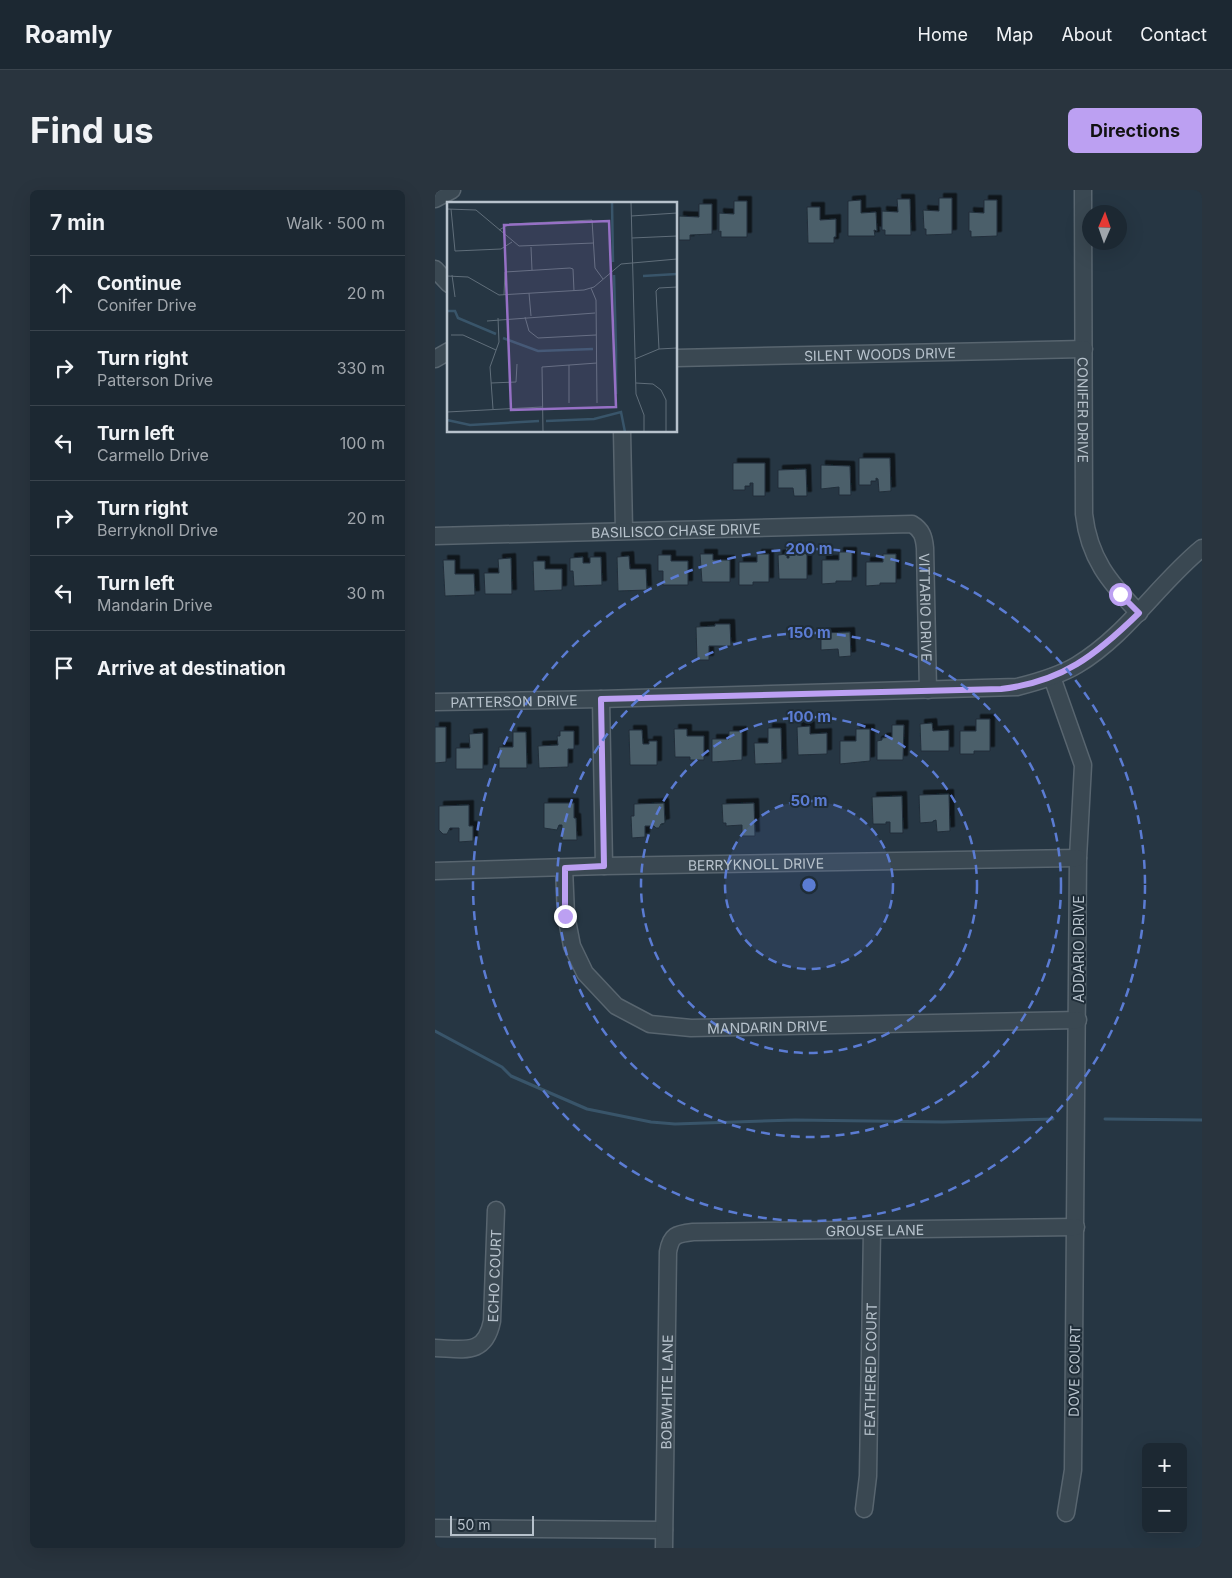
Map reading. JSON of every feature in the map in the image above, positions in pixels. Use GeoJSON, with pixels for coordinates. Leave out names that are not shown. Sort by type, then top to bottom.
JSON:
{"type":"FeatureCollection","features":[{"type":"Feature","properties":{"kind":"street"},"geometry":{"type":"LineString","coordinates":[[435,199],[452,190]]}},
{"type":"Feature","properties":{"kind":"street","name":"CONIFER DRIVE"},"geometry":{"type":"LineString","coordinates":[[1083,190],[1084,514],[1086,532],[1091,549],[1110,582],[1139,613]]}},
{"type":"Feature","properties":{"kind":"street"},"geometry":{"type":"LineString","coordinates":[[435,270],[447,282]]}},
{"type":"Feature","properties":{"kind":"street","name":"SILENT WOODS DRIVE"},"geometry":{"type":"LineString","coordinates":[[677,358],[1084,349]]}},
{"type":"Feature","properties":{"kind":"street"},"geometry":{"type":"LineString","coordinates":[[435,359],[447,352]]}},
{"type":"Feature","properties":{"kind":"street"},"geometry":{"type":"LineString","coordinates":[[622,432],[623,530]]}},
{"type":"Feature","properties":{"kind":"street","name":"BASILISCO CHASE DRIVE"},"geometry":{"type":"LineString","coordinates":[[435,536],[903,524],[912,524],[917,528]]}},
{"type":"Feature","properties":{"kind":"street","name":"VITTARIO DRIVE"},"geometry":{"type":"LineString","coordinates":[[917,528],[924,535],[925,548],[928,690]]}},
{"type":"Feature","properties":{"kind":"street","name":"PATTERSON DRIVE"},"geometry":{"type":"LineString","coordinates":[[435,702],[1001,689],[1017,687],[1052,677],[1077,666],[1099,650],[1139,613],[1171,577],[1202,548]]}},
{"type":"Feature","properties":{"kind":"street","name":"ADDARIO DRIVE"},"geometry":{"type":"LineString","coordinates":[[1052,677],[1083,765],[1078,858],[1076,1228]]}},
{"type":"Feature","properties":{"kind":"street"},"geometry":{"type":"LineString","coordinates":[[601,699],[604,866]]}},
{"type":"Feature","properties":{"kind":"street","name":"BERRYKNOLL DRIVE"},"geometry":{"type":"LineString","coordinates":[[435,871],[604,866],[1078,858]]}},
{"type":"Feature","properties":{"kind":"street","name":"MANDARIN DRIVE"},"geometry":{"type":"LineString","coordinates":[[565,868],[565,916],[573,946],[585,973],[616,1006],[650,1024],[691,1028],[1078,1020]]}},
{"type":"Feature","properties":{"kind":"street","name":"ECHO COURT"},"geometry":{"type":"LineString","coordinates":[[435,1348],[475,1348],[485,1341],[490,1333],[496,1210]]}},
{"type":"Feature","properties":{"kind":"street","name":"GROUSE LANE"},"geometry":{"type":"LineString","coordinates":[[673,1237],[678,1234],[693,1232],[1076,1228]]}},
{"type":"Feature","properties":{"kind":"street","name":"DOVE COURT"},"geometry":{"type":"LineString","coordinates":[[1066,1513],[1073,1470],[1076,1228]]}},
{"type":"Feature","properties":{"kind":"street","name":"FEATHERED COURT"},"geometry":{"type":"LineString","coordinates":[[864,1509],[868,1476],[872,1230]]}},
{"type":"Feature","properties":{"kind":"street","name":"BOBWHITE LANE"},"geometry":{"type":"LineString","coordinates":[[664,1548],[668,1252],[673,1237]]}},
{"type":"Feature","properties":{"kind":"street"},"geometry":{"type":"LineString","coordinates":[[435,1528],[664,1530]]}},
{"type":"Feature","properties":{"kind":"building"},"geometry":{"type":"Polygon","coordinates":[[[939,198],[952,198],[952,234],[926,235],[923,210],[939,211],[939,198]]]}},
{"type":"Feature","properties":{"kind":"building"},"geometry":{"type":"Polygon","coordinates":[[[897,199],[910,199],[911,235],[885,235],[885,230],[882,230],[882,211],[898,212],[897,199]]]}},
{"type":"Feature","properties":{"kind":"building"},"geometry":{"type":"Polygon","coordinates":[[[861,200],[861,213],[876,212],[877,231],[874,230],[875,236],[848,236],[848,201],[861,200]]]}},
{"type":"Feature","properties":{"kind":"building"},"geometry":{"type":"Polygon","coordinates":[[[984,200],[997,200],[997,236],[971,237],[971,231],[969,231],[969,212],[984,213],[984,200]]]}},
{"type":"Feature","properties":{"kind":"building"},"geometry":{"type":"Polygon","coordinates":[[[734,201],[747,201],[747,237],[721,237],[721,231],[719,232],[719,213],[734,214],[734,201]]]}},
{"type":"Feature","properties":{"kind":"building"},"geometry":{"type":"Polygon","coordinates":[[[699,204],[712,204],[712,234],[690,235],[690,240],[679,240],[679,216],[699,217],[699,204]]]}},
{"type":"Feature","properties":{"kind":"building"},"geometry":{"type":"Polygon","coordinates":[[[807,207],[820,207],[820,220],[836,219],[834,243],[808,243],[807,207]]]}},
{"type":"Feature","properties":{"kind":"building"},"geometry":{"type":"Polygon","coordinates":[[[859,458],[890,458],[891,491],[879,492],[878,479],[876,478],[876,481],[871,481],[871,485],[859,485],[859,458]]]}},
{"type":"Feature","properties":{"kind":"building"},"geometry":{"type":"Polygon","coordinates":[[[733,463],[765,463],[765,496],[753,496],[753,483],[750,483],[750,486],[745,486],[745,490],[733,490],[733,463]]]}},
{"type":"Feature","properties":{"kind":"building"},"geometry":{"type":"Polygon","coordinates":[[[821,465],[850,466],[851,495],[839,495],[839,487],[821,489],[821,465]]]}},
{"type":"Feature","properties":{"kind":"building"},"geometry":{"type":"Polygon","coordinates":[[[806,469],[807,496],[794,496],[793,488],[778,488],[778,470],[806,469]]]}},
{"type":"Feature","properties":{"kind":"building"},"geometry":{"type":"Polygon","coordinates":[[[839,552],[852,552],[852,581],[836,581],[836,583],[822,584],[822,560],[839,560],[839,552]]]}},
{"type":"Feature","properties":{"kind":"building"},"geometry":{"type":"Polygon","coordinates":[[[789,553],[807,553],[807,579],[779,579],[778,555],[787,554],[787,558],[789,558],[789,553]]]}},
{"type":"Feature","properties":{"kind":"building"},"geometry":{"type":"Polygon","coordinates":[[[700,554],[713,554],[713,560],[730,560],[730,582],[702,582],[700,554]]]}},
{"type":"Feature","properties":{"kind":"building"},"geometry":{"type":"Polygon","coordinates":[[[757,554],[769,554],[769,582],[753,582],[753,585],[739,585],[739,562],[757,562],[757,554]]]}},
{"type":"Feature","properties":{"kind":"building"},"geometry":{"type":"Polygon","coordinates":[[[883,554],[896,554],[896,583],[880,583],[880,585],[866,586],[866,562],[883,562],[883,554]]]}},
{"type":"Feature","properties":{"kind":"building"},"geometry":{"type":"Polygon","coordinates":[[[658,555],[671,555],[671,561],[688,561],[688,585],[663,585],[663,571],[658,571],[658,555]]]}},
{"type":"Feature","properties":{"kind":"building"},"geometry":{"type":"Polygon","coordinates":[[[629,556],[630,569],[646,569],[647,590],[618,591],[617,557],[629,556]]]}},
{"type":"Feature","properties":{"kind":"building"},"geometry":{"type":"Polygon","coordinates":[[[583,557],[583,563],[590,563],[590,557],[601,557],[602,585],[574,586],[573,571],[570,571],[570,558],[583,557]]]}},
{"type":"Feature","properties":{"kind":"building"},"geometry":{"type":"Polygon","coordinates":[[[511,558],[512,594],[485,594],[484,573],[499,573],[498,559],[511,558]]]}},
{"type":"Feature","properties":{"kind":"building"},"geometry":{"type":"Polygon","coordinates":[[[443,560],[455,560],[455,574],[474,574],[475,595],[445,596],[443,560]]]}},
{"type":"Feature","properties":{"kind":"building"},"geometry":{"type":"Polygon","coordinates":[[[533,561],[545,561],[545,569],[562,569],[562,590],[534,591],[533,561]]]}},
{"type":"Feature","properties":{"kind":"building"},"geometry":{"type":"Polygon","coordinates":[[[715,624],[730,624],[731,646],[709,646],[709,660],[697,660],[696,627],[715,626],[715,624]]]}},
{"type":"Feature","properties":{"kind":"building"},"geometry":{"type":"Polygon","coordinates":[[[850,632],[851,656],[839,657],[838,649],[821,650],[821,633],[850,632]]]}},
{"type":"Feature","properties":{"kind":"building"},"geometry":{"type":"Polygon","coordinates":[[[976,719],[990,719],[990,751],[974,751],[974,754],[960,754],[960,731],[976,731],[976,719]]]}},
{"type":"Feature","properties":{"kind":"building"},"geometry":{"type":"Polygon","coordinates":[[[932,723],[933,731],[949,730],[949,751],[921,751],[920,724],[932,723]]]}},
{"type":"Feature","properties":{"kind":"building"},"geometry":{"type":"Polygon","coordinates":[[[892,725],[904,725],[903,760],[877,760],[877,741],[882,740],[882,738],[892,737],[892,725]]]}},
{"type":"Feature","properties":{"kind":"building"},"geometry":{"type":"Polygon","coordinates":[[[810,726],[810,734],[827,733],[827,754],[798,755],[797,727],[810,726]]]}},
{"type":"Feature","properties":{"kind":"building"},"geometry":{"type":"Polygon","coordinates":[[[435,727],[446,727],[446,762],[435,763],[435,727]]]}},
{"type":"Feature","properties":{"kind":"building"},"geometry":{"type":"Polygon","coordinates":[[[768,728],[781,728],[782,763],[755,764],[754,743],[768,743],[768,728]]]}},
{"type":"Feature","properties":{"kind":"building"},"geometry":{"type":"Polygon","coordinates":[[[674,729],[687,729],[687,736],[704,736],[704,760],[690,760],[690,757],[675,757],[674,729]]]}},
{"type":"Feature","properties":{"kind":"building"},"geometry":{"type":"Polygon","coordinates":[[[856,729],[870,729],[870,761],[840,764],[840,741],[856,741],[856,729]]]}},
{"type":"Feature","properties":{"kind":"building"},"geometry":{"type":"Polygon","coordinates":[[[629,730],[642,730],[643,744],[649,744],[649,741],[657,741],[657,765],[630,765],[629,730]]]}},
{"type":"Feature","properties":{"kind":"building"},"geometry":{"type":"Polygon","coordinates":[[[560,731],[574,731],[574,749],[568,749],[568,767],[539,768],[538,746],[558,745],[557,736],[560,736],[560,731]]]}},
{"type":"Feature","properties":{"kind":"building"},"geometry":{"type":"Polygon","coordinates":[[[729,731],[742,731],[742,760],[712,762],[712,739],[729,739],[729,731]]]}},
{"type":"Feature","properties":{"kind":"building"},"geometry":{"type":"Polygon","coordinates":[[[513,732],[526,732],[527,768],[499,768],[499,747],[513,747],[513,732]]]}},
{"type":"Feature","properties":{"kind":"building"},"geometry":{"type":"Polygon","coordinates":[[[483,733],[483,769],[456,769],[456,748],[470,748],[469,734],[483,733]]]}},
{"type":"Feature","properties":{"kind":"building"},"geometry":{"type":"Polygon","coordinates":[[[949,794],[950,831],[937,832],[936,820],[920,823],[919,795],[949,794]]]}},
{"type":"Feature","properties":{"kind":"building"},"geometry":{"type":"Polygon","coordinates":[[[902,796],[903,833],[890,833],[890,822],[886,822],[886,824],[873,824],[872,797],[902,796]]]}},
{"type":"Feature","properties":{"kind":"building"},"geometry":{"type":"Polygon","coordinates":[[[544,803],[574,803],[577,840],[562,840],[562,825],[559,825],[557,830],[544,828],[544,803]]]}},
{"type":"Feature","properties":{"kind":"building"},"geometry":{"type":"Polygon","coordinates":[[[664,803],[665,823],[661,824],[659,828],[645,826],[645,837],[632,838],[631,816],[634,816],[634,804],[664,803]]]}},
{"type":"Feature","properties":{"kind":"building"},"geometry":{"type":"Polygon","coordinates":[[[754,803],[755,836],[742,836],[742,825],[726,826],[726,823],[723,823],[722,804],[754,803]]]}},
{"type":"Feature","properties":{"kind":"building"},"geometry":{"type":"Polygon","coordinates":[[[469,805],[469,826],[473,826],[473,841],[459,842],[459,828],[450,828],[447,834],[443,834],[439,830],[439,806],[469,805]]]}},
{"type":"Feature","properties":{"kind":"waterway"},"geometry":{"type":"LineString","coordinates":[[435,1031],[502,1067],[511,1076],[587,1109],[651,1122],[675,1124],[795,1120],[943,1122],[1053,1119]]}},
{"type":"Feature","properties":{"kind":"waterway"},"geometry":{"type":"LineString","coordinates":[[1105,1119],[1202,1120]]}},
{"type":"Feature","properties":{"kind":"route"},"geometry":{"type":"LineString","coordinates":[[565,916],[565,868],[604,866],[601,699],[1001,689],[1017,687],[1052,677],[1077,666],[1118,634],[1139,613],[1120,594]]}}]}
